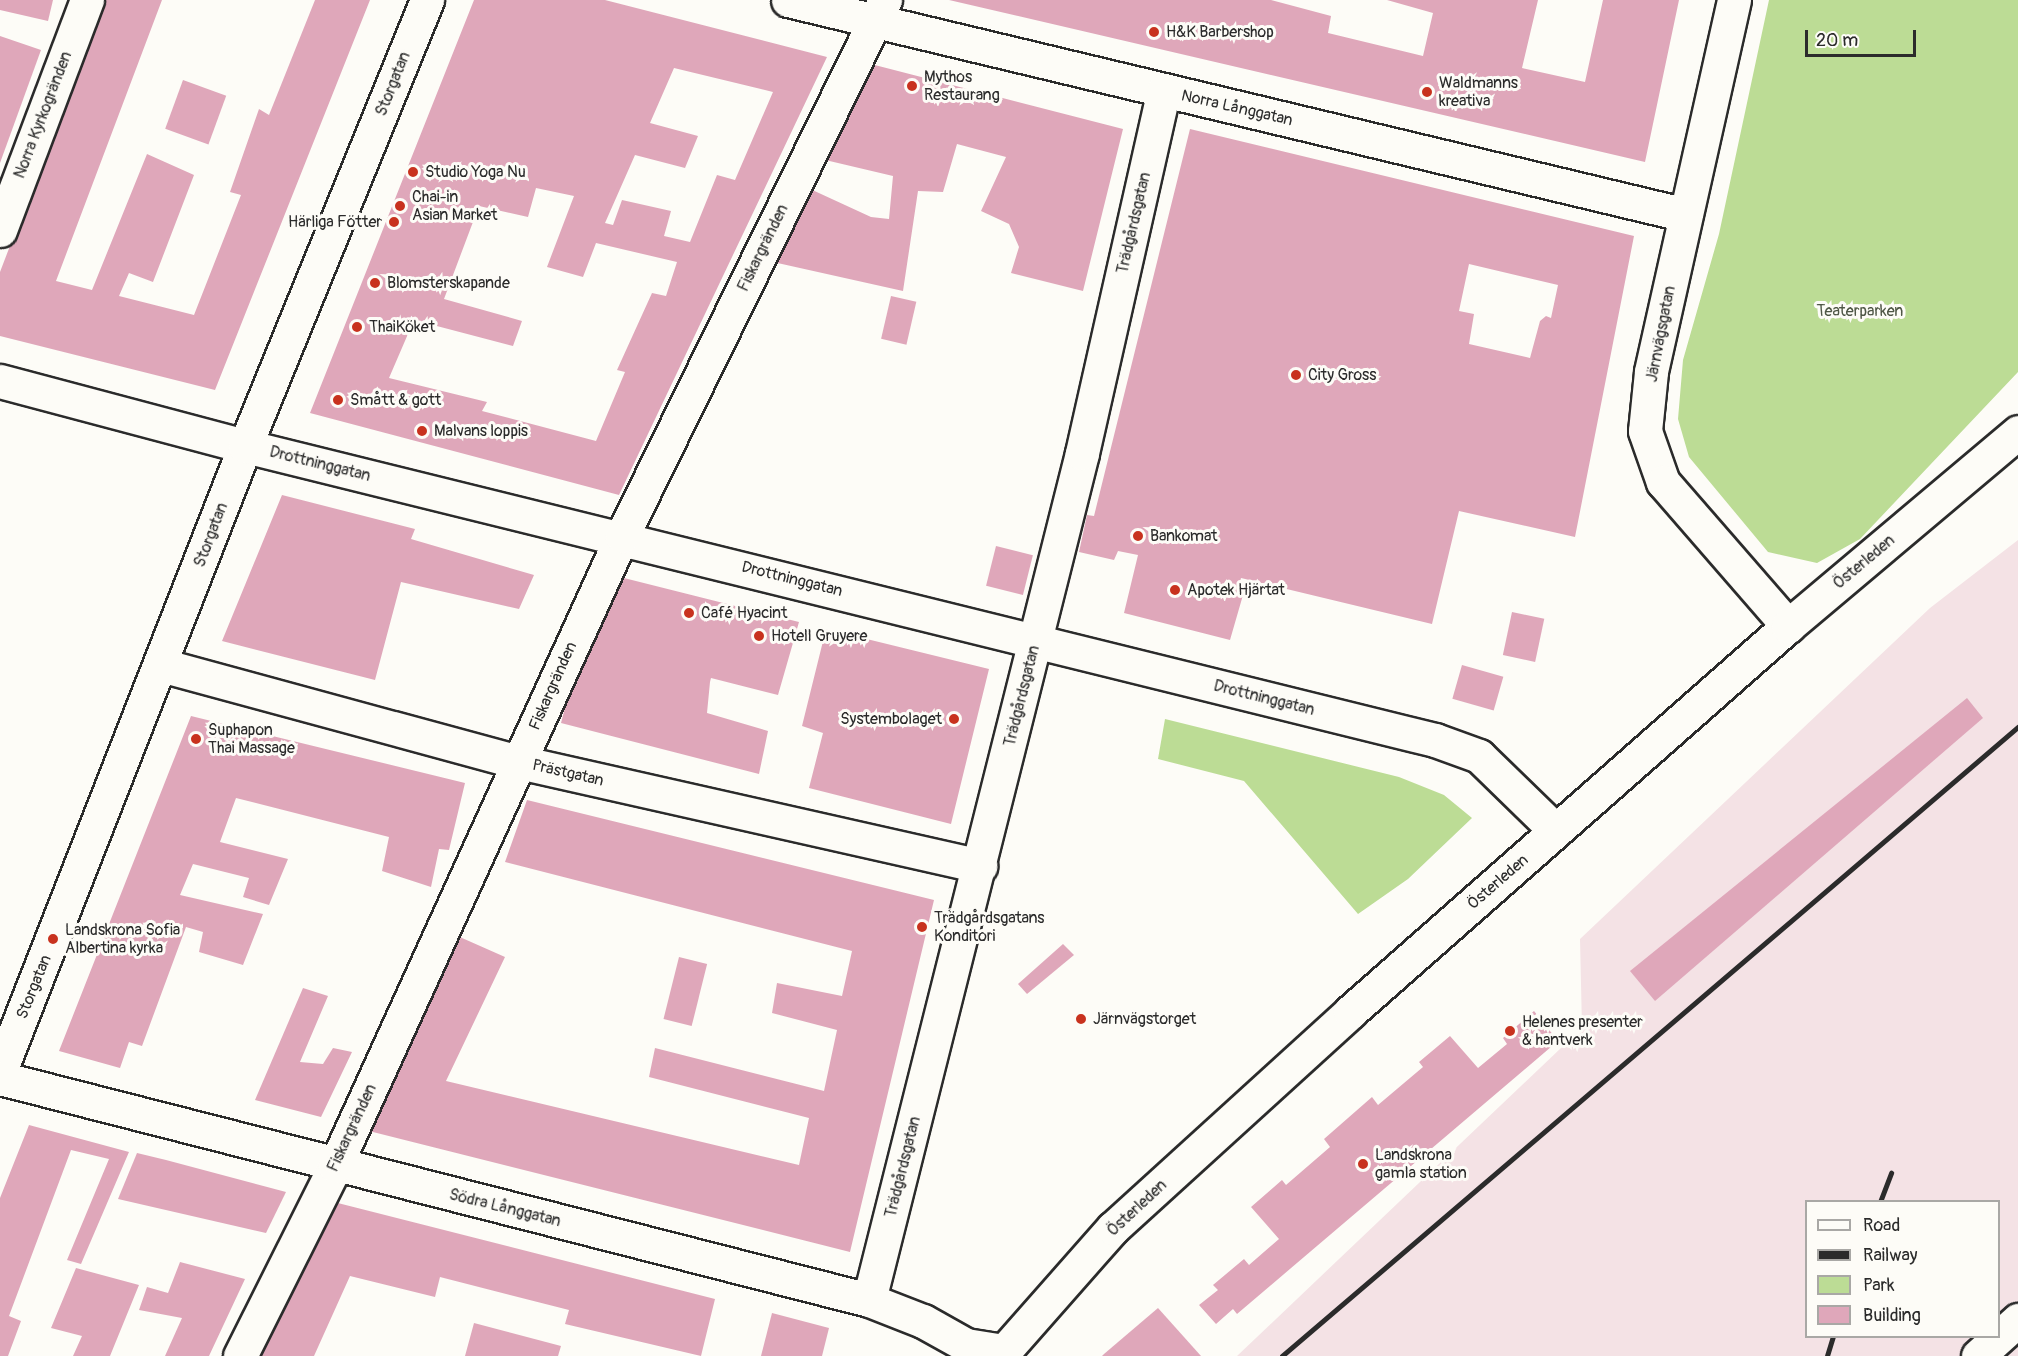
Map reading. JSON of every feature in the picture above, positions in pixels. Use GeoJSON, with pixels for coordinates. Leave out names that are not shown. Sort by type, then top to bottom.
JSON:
{"type":"FeatureCollection","features":[{"type":"Feature","properties":{"kind":"street","name":"Norra Kyrkogränden"},"geometry":{"type":"LineString","coordinates":[[0,230],[87,0]]}},
{"type":"Feature","properties":{"kind":"street","name":"Storgatan"},"geometry":{"type":"LineString","coordinates":[[0,1071],[245,446],[427,0]]}},
{"type":"Feature","properties":{"kind":"street","name":"Norra Långgatan"},"geometry":{"type":"LineString","coordinates":[[788,0],[880,10],[1164,90],[1686,215]]}},
{"type":"Feature","properties":{"kind":"street","name":"Järnvägsgatan"},"geometry":{"type":"LineString","coordinates":[[1734,0],[1651,372],[1645,431],[1662,482],[1788,626]]}},
{"type":"Feature","properties":{"kind":"street","name":"Fiskargränden"},"geometry":{"type":"LineString","coordinates":[[240,1356],[335,1166],[622,536],[880,10]]}},
{"type":"Feature","properties":{"kind":"street","name":"Trädgårdsgatan"},"geometry":{"type":"LineString","coordinates":[[869,1300],[980,866],[1164,90]]}},
{"type":"Feature","properties":{"kind":"street","name":"Drottninggatan"},"geometry":{"type":"LineString","coordinates":[[0,381],[245,446],[622,536],[1436,740],[1479,756],[1556,831]]}},
{"type":"Feature","properties":{"kind":"street","name":"Österleden"},"geometry":{"type":"LineString","coordinates":[[1002,1353],[1113,1228],[1788,626],[2018,432]]}},
{"type":"Feature","properties":{"kind":"street","name":"Prästgatan"},"geometry":{"type":"LineString","coordinates":[[161,665],[519,762],[980,866]]}},
{"type":"Feature","properties":{"kind":"street","name":"Södra Långgatan"},"geometry":{"type":"LineString","coordinates":[[0,1078],[335,1166],[869,1300],[923,1321],[966,1345],[1002,1353]]}},
{"type":"Feature","properties":{"kind":"street"},"geometry":{"type":"LineString","coordinates":[[2000,1336],[2018,1320]]}},
{"type":"Feature","properties":{"kind":"street"},"geometry":{"type":"LineString","coordinates":[[1978,1356],[1998,1338]]}},
{"type":"Feature","properties":{"kind":"shaded area"},"geometry":{"type":"Polygon","coordinates":[[[2018,540],[2018,1356],[1237,1356],[1582,1028],[1580,939],[1930,608],[2018,540]]]}},
{"type":"Feature","properties":{"kind":"green space","name":"Teaterparken"},"geometry":{"type":"Polygon","coordinates":[[[1769,0],[2018,0],[2018,372],[1860,539],[1817,563],[1768,552],[1689,457],[1678,419],[1683,360],[1719,234],[1769,0]]]}},
{"type":"Feature","properties":{"kind":"green space"},"geometry":{"type":"Polygon","coordinates":[[[1165,719],[1399,777],[1444,795],[1472,818],[1408,879],[1358,914],[1244,781],[1158,759],[1165,719]]]}},
{"type":"Feature","properties":{"kind":"building"},"geometry":{"type":"Polygon","coordinates":[[[0,0],[53,0],[48,21],[0,10],[0,0]]]}},
{"type":"Feature","properties":{"kind":"building"},"geometry":{"type":"Polygon","coordinates":[[[104,0],[162,0],[56,281],[92,290],[147,154],[194,175],[153,282],[129,273],[119,296],[194,315],[241,195],[230,192],[259,109],[269,115],[315,0],[370,0],[215,390],[0,336],[0,272],[104,0]]]}},
{"type":"Feature","properties":{"kind":"building"},"geometry":{"type":"Polygon","coordinates":[[[474,0],[605,0],[827,57],[619,495],[310,413],[474,0]],[[674,68],[650,123],[698,136],[685,168],[635,155],[605,223],[613,225],[622,200],[671,211],[664,236],[690,242],[717,175],[735,180],[773,92],[674,68]],[[536,188],[528,217],[479,206],[444,299],[522,321],[513,346],[414,320],[389,378],[487,402],[482,411],[596,441],[625,372],[617,370],[652,293],[666,296],[677,262],[596,243],[583,277],[547,267],[574,196],[536,188]]]}},
{"type":"Feature","properties":{"kind":"building"},"geometry":{"type":"Polygon","coordinates":[[[949,0],[1271,0],[1331,16],[1328,33],[1423,56],[1433,13],[1387,0],[1538,0],[1522,68],[1585,82],[1603,0],[1679,0],[1645,162],[949,0]]]}},
{"type":"Feature","properties":{"kind":"building"},"geometry":{"type":"Polygon","coordinates":[[[0,36],[41,50],[0,163],[0,36]]]}},
{"type":"Feature","properties":{"kind":"building"},"geometry":{"type":"Polygon","coordinates":[[[867,63],[1123,129],[1083,291],[1011,273],[1019,247],[1009,224],[981,211],[1006,157],[957,144],[943,192],[918,191],[903,291],[773,262],[808,188],[871,217],[889,219],[893,176],[821,159],[867,63]]]}},
{"type":"Feature","properties":{"kind":"building"},"geometry":{"type":"Polygon","coordinates":[[[183,80],[226,96],[208,145],[165,129],[183,80]]]}},
{"type":"Feature","properties":{"kind":"building","name":"City Gross"},"geometry":{"type":"Polygon","coordinates":[[[1190,129],[1634,236],[1575,537],[1459,511],[1432,624],[1241,578],[1237,593],[1243,595],[1230,640],[1124,613],[1138,555],[1118,551],[1114,560],[1079,552],[1087,515],[1094,516],[1190,129]],[[1469,264],[1459,311],[1474,314],[1469,344],[1530,358],[1540,321],[1546,316],[1551,318],[1558,285],[1469,264]]]}},
{"type":"Feature","properties":{"kind":"building"},"geometry":{"type":"Polygon","coordinates":[[[891,296],[916,302],[906,345],[881,339],[891,296]]]}},
{"type":"Feature","properties":{"kind":"building"},"geometry":{"type":"Polygon","coordinates":[[[282,495],[415,529],[411,539],[534,575],[519,609],[401,582],[375,680],[222,641],[282,495]]]}},
{"type":"Feature","properties":{"kind":"building"},"geometry":{"type":"Polygon","coordinates":[[[996,546],[1033,555],[1023,595],[986,586],[996,546]]]}},
{"type":"Feature","properties":{"kind":"building"},"geometry":{"type":"Polygon","coordinates":[[[620,577],[799,622],[778,695],[711,678],[707,713],[768,731],[759,774],[561,723],[571,685],[576,686],[586,650],[620,577]]]}},
{"type":"Feature","properties":{"kind":"building"},"geometry":{"type":"Polygon","coordinates":[[[1512,612],[1544,619],[1535,662],[1503,655],[1512,612]]]}},
{"type":"Feature","properties":{"kind":"building"},"geometry":{"type":"Polygon","coordinates":[[[826,629],[989,669],[951,824],[809,788],[823,733],[802,726],[826,629]]]}},
{"type":"Feature","properties":{"kind":"building"},"geometry":{"type":"Polygon","coordinates":[[[1462,665],[1503,677],[1494,710],[1452,699],[1462,665]]]}},
{"type":"Feature","properties":{"kind":"building"},"geometry":{"type":"Polygon","coordinates":[[[1967,698],[1983,718],[1655,1001],[1630,971],[1967,698]]]}},
{"type":"Feature","properties":{"kind":"building"},"geometry":{"type":"Polygon","coordinates":[[[191,716],[465,783],[449,850],[439,849],[431,887],[382,871],[389,837],[236,798],[220,842],[288,859],[269,905],[243,897],[249,878],[193,864],[180,895],[263,914],[243,965],[199,952],[203,932],[186,927],[142,1046],[129,1042],[120,1068],[59,1051],[191,716]]]}},
{"type":"Feature","properties":{"kind":"building"},"geometry":{"type":"Polygon","coordinates":[[[527,800],[934,900],[850,1252],[361,1129],[453,934],[505,957],[446,1081],[799,1165],[809,1118],[649,1077],[655,1048],[824,1091],[837,1030],[772,1013],[777,983],[842,996],[852,951],[505,862],[527,800]]]}},
{"type":"Feature","properties":{"kind":"building"},"geometry":{"type":"Polygon","coordinates":[[[1063,944],[1074,955],[1027,994],[1018,984],[1063,944]]]}},
{"type":"Feature","properties":{"kind":"building"},"geometry":{"type":"Polygon","coordinates":[[[679,957],[707,964],[692,1026],[664,1019],[679,957]]]}},
{"type":"Feature","properties":{"kind":"building"},"geometry":{"type":"Polygon","coordinates":[[[303,988],[328,996],[300,1062],[323,1064],[333,1048],[352,1052],[321,1117],[255,1100],[303,988]]]}},
{"type":"Feature","properties":{"kind":"building","name":"Landskrona gamla station"},"geometry":{"type":"Polygon","coordinates":[[[1534,1011],[1558,1041],[1237,1314],[1233,1309],[1216,1324],[1199,1305],[1218,1290],[1213,1285],[1244,1259],[1249,1265],[1279,1239],[1251,1207],[1282,1180],[1286,1185],[1330,1147],[1324,1139],[1372,1097],[1378,1105],[1423,1067],[1419,1062],[1450,1036],[1478,1068],[1507,1044],[1503,1038],[1534,1011]]]}},
{"type":"Feature","properties":{"kind":"building"},"geometry":{"type":"Polygon","coordinates":[[[29,1125],[129,1152],[81,1264],[67,1260],[109,1159],[71,1150],[9,1316],[21,1321],[8,1356],[0,1356],[0,1198],[29,1125]]]}},
{"type":"Feature","properties":{"kind":"building"},"geometry":{"type":"Polygon","coordinates":[[[137,1153],[286,1192],[266,1233],[118,1199],[137,1153]]]}},
{"type":"Feature","properties":{"kind":"building"},"geometry":{"type":"Polygon","coordinates":[[[326,1200],[715,1299],[701,1356],[565,1324],[569,1310],[440,1277],[435,1297],[350,1276],[314,1356],[252,1356],[326,1200]]]}},
{"type":"Feature","properties":{"kind":"building"},"geometry":{"type":"Polygon","coordinates":[[[180,1262],[245,1279],[209,1356],[165,1356],[182,1318],[139,1310],[147,1287],[168,1293],[180,1262]]]}},
{"type":"Feature","properties":{"kind":"building"},"geometry":{"type":"Polygon","coordinates":[[[76,1268],[139,1285],[110,1356],[73,1356],[82,1336],[51,1328],[76,1268]]]}},
{"type":"Feature","properties":{"kind":"building"},"geometry":{"type":"Polygon","coordinates":[[[1158,1308],[1201,1356],[1102,1356],[1104,1354],[1158,1308]]]}},
{"type":"Feature","properties":{"kind":"building"},"geometry":{"type":"Polygon","coordinates":[[[772,1313],[829,1328],[822,1356],[761,1356],[772,1313]]]}},
{"type":"Feature","properties":{"kind":"building"},"geometry":{"type":"Polygon","coordinates":[[[474,1323],[561,1346],[558,1356],[465,1356],[474,1323]]]}},
{"type":"Feature","properties":{"kind":"railway"},"geometry":{"type":"LineString","coordinates":[[1282,1356],[2018,727]]}},
{"type":"Feature","properties":{"kind":"railway"},"geometry":{"type":"LineString","coordinates":[[1881,1200],[1891,1173]]}},
{"type":"Feature","properties":{"kind":"railway"},"geometry":{"type":"LineString","coordinates":[[1827,1356],[1832,1338]]}},
{"type":"Feature","properties":{"kind":"place","name":"H&K Barbershop"},"geometry":{"type":"Point","coordinates":[1154,32]}},
{"type":"Feature","properties":{"kind":"place","name":"Mythos Restaurang"},"geometry":{"type":"Point","coordinates":[912,86]}},
{"type":"Feature","properties":{"kind":"place","name":"Waldmanns kreativa"},"geometry":{"type":"Point","coordinates":[1427,92]}},
{"type":"Feature","properties":{"kind":"place","name":"Studio Yoga Nu"},"geometry":{"type":"Point","coordinates":[413,172]}},
{"type":"Feature","properties":{"kind":"place","name":"Chai-in Asian Market"},"geometry":{"type":"Point","coordinates":[400,206]}},
{"type":"Feature","properties":{"kind":"place","name":"Härliga Fötter"},"geometry":{"type":"Point","coordinates":[394,222]}},
{"type":"Feature","properties":{"kind":"place","name":"Blomsterskapande"},"geometry":{"type":"Point","coordinates":[375,283]}},
{"type":"Feature","properties":{"kind":"place","name":"ThaiKöket"},"geometry":{"type":"Point","coordinates":[357,327]}},
{"type":"Feature","properties":{"kind":"place","name":"City Gross"},"geometry":{"type":"Point","coordinates":[1296,375]}},
{"type":"Feature","properties":{"kind":"place","name":"Smått & gott"},"geometry":{"type":"Point","coordinates":[338,400]}},
{"type":"Feature","properties":{"kind":"place","name":"Malvans loppis"},"geometry":{"type":"Point","coordinates":[422,431]}},
{"type":"Feature","properties":{"kind":"place","name":"Bankomat"},"geometry":{"type":"Point","coordinates":[1138,536]}},
{"type":"Feature","properties":{"kind":"place","name":"Apotek Hjärtat"},"geometry":{"type":"Point","coordinates":[1175,590]}},
{"type":"Feature","properties":{"kind":"place","name":"Café Hyacint"},"geometry":{"type":"Point","coordinates":[689,613]}},
{"type":"Feature","properties":{"kind":"place","name":"Hotell Gruyere"},"geometry":{"type":"Point","coordinates":[759,636]}},
{"type":"Feature","properties":{"kind":"place","name":"Systembolaget"},"geometry":{"type":"Point","coordinates":[954,719]}},
{"type":"Feature","properties":{"kind":"place","name":"Suphapon Thai Massage"},"geometry":{"type":"Point","coordinates":[196,739]}},
{"type":"Feature","properties":{"kind":"place","name":"Trädgårdsgatans Konditori"},"geometry":{"type":"Point","coordinates":[922,927]}},
{"type":"Feature","properties":{"kind":"place","name":"Landskrona Sofia Albertina kyrka"},"geometry":{"type":"Point","coordinates":[53,939]}},
{"type":"Feature","properties":{"kind":"place","name":"Järnvägstorget"},"geometry":{"type":"Point","coordinates":[1081,1019]}},
{"type":"Feature","properties":{"kind":"place","name":"Helenes presenter & hantverk"},"geometry":{"type":"Point","coordinates":[1510,1031]}},
{"type":"Feature","properties":{"kind":"place","name":"Landskrona gamla station"},"geometry":{"type":"Point","coordinates":[1363,1164]}}]}
